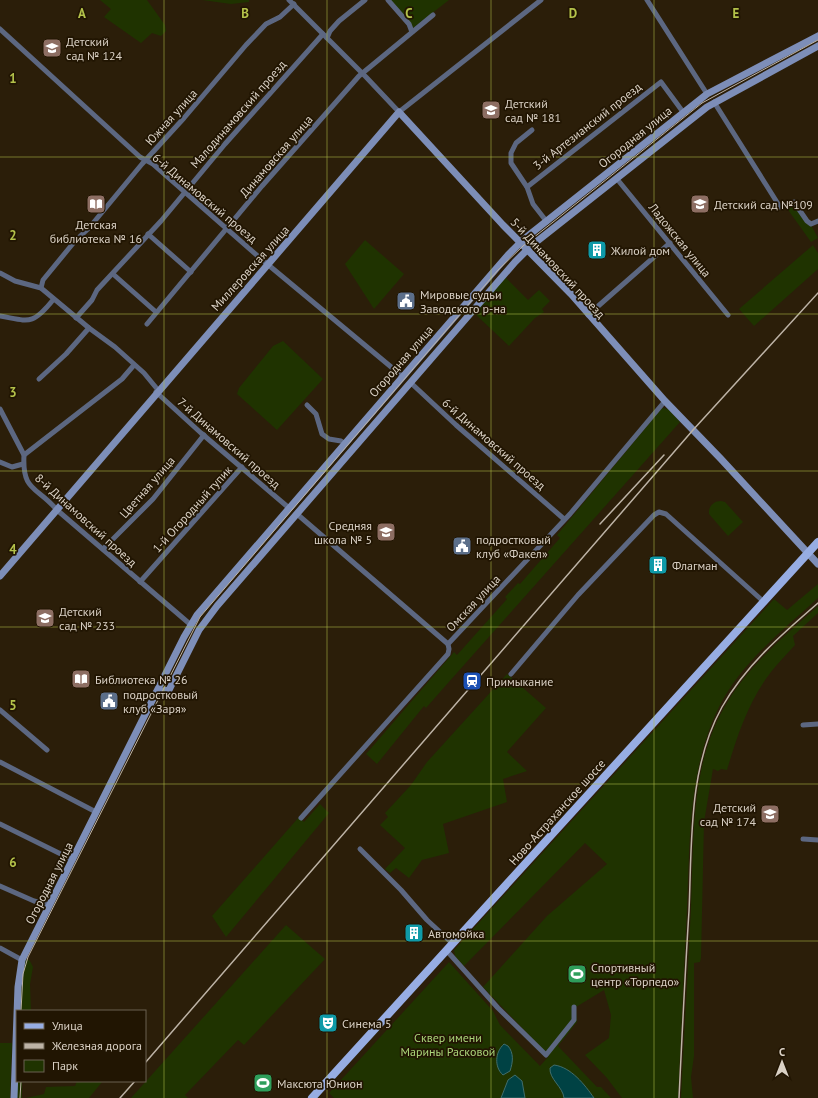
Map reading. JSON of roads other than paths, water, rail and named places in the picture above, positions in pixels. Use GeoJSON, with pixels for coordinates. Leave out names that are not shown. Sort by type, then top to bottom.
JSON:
{"type":"FeatureCollection","features":[{"type":"Feature","properties":{"kind":"main road","name":"Ново-Астраханское шоссе"},"geometry":{"type":"LineString","coordinates":[[312,1098],[448,951],[818,542]]}},
{"type":"Feature","properties":{"kind":"street","name":"5-й Динамовский проезд"},"geometry":{"type":"LineString","coordinates":[[289,0],[399,112],[588,315],[665,401],[809,552],[818,564]]}},
{"type":"Feature","properties":{"kind":"street"},"geometry":{"type":"LineString","coordinates":[[327,38],[330,31],[339,21],[365,0]]}},
{"type":"Feature","properties":{"kind":"street"},"geometry":{"type":"LineString","coordinates":[[388,0],[406,20],[412,32]]}},
{"type":"Feature","properties":{"kind":"street","name":"Миллеровская улица"},"geometry":{"type":"LineString","coordinates":[[0,576],[157,391],[399,112],[541,0]]}},
{"type":"Feature","properties":{"kind":"street"},"geometry":{"type":"LineString","coordinates":[[647,0],[706,94]]}},
{"type":"Feature","properties":{"kind":"street","name":"Южная улица"},"geometry":{"type":"LineString","coordinates":[[41,288],[44,280],[61,258],[90,228],[145,160],[266,24],[280,17],[294,4]]}},
{"type":"Feature","properties":{"kind":"street","name":"Динамовская улица"},"geometry":{"type":"LineString","coordinates":[[147,324],[227,228],[362,74],[433,15]]}},
{"type":"Feature","properties":{"kind":"street","name":"6-й Динамовский проезд"},"geometry":{"type":"LineString","coordinates":[[0,28],[145,160],[153,164],[268,264],[402,376]]}},
{"type":"Feature","properties":{"kind":"street","name":"Малодинамовский проезд"},"geometry":{"type":"LineString","coordinates":[[76,318],[92,300],[97,290],[113,274],[323,34]]}},
{"type":"Feature","properties":{"kind":"street","name":"Огородная улица"},"geometry":{"type":"LineString","coordinates":[[17,1010],[18,988],[22,960],[197,615],[402,376],[520,243],[706,94],[818,36]]}},
{"type":"Feature","properties":{"kind":"street","name":"Огородная улица"},"geometry":{"type":"LineString","coordinates":[[157,692],[169,690],[205,621],[503,275],[527,250],[714,102],[818,46]]}},
{"type":"Feature","properties":{"kind":"street","name":"3-й Артезианский проезд"},"geometry":{"type":"LineString","coordinates":[[526,187],[661,82],[683,112]]}},
{"type":"Feature","properties":{"kind":"street"},"geometry":{"type":"LineString","coordinates":[[714,102],[780,207],[794,202],[807,221],[811,224],[818,222]]}},
{"type":"Feature","properties":{"kind":"street"},"geometry":{"type":"LineString","coordinates":[[532,130],[516,143],[511,153],[511,163],[526,187],[533,204],[547,222]]}},
{"type":"Feature","properties":{"kind":"street","name":"Ладожская улица"},"geometry":{"type":"LineString","coordinates":[[617,179],[728,315]]}},
{"type":"Feature","properties":{"kind":"street"},"geometry":{"type":"LineString","coordinates":[[148,234],[191,272]]}},
{"type":"Feature","properties":{"kind":"street"},"geometry":{"type":"LineString","coordinates":[[588,315],[670,243]]}},
{"type":"Feature","properties":{"kind":"street","name":"7-й Динамовский проезд"},"geometry":{"type":"LineString","coordinates":[[0,273],[15,281],[41,288],[53,300],[115,347],[144,373],[157,391],[204,436],[289,508]]}},
{"type":"Feature","properties":{"kind":"street"},"geometry":{"type":"LineString","coordinates":[[113,274],[156,312]]}},
{"type":"Feature","properties":{"kind":"street"},"geometry":{"type":"LineString","coordinates":[[0,316],[22,321],[30,321],[36,318],[53,300]]}},
{"type":"Feature","properties":{"kind":"street"},"geometry":{"type":"LineString","coordinates":[[40,379],[66,354],[89,328]]}},
{"type":"Feature","properties":{"kind":"street"},"geometry":{"type":"LineString","coordinates":[[0,409],[24,455],[122,379],[134,365]]}},
{"type":"Feature","properties":{"kind":"street","name":"6-й Динамовский проезд"},"geometry":{"type":"LineString","coordinates":[[410,383],[564,519]]}},
{"type":"Feature","properties":{"kind":"street","name":"Омская улица"},"geometry":{"type":"LineString","coordinates":[[301,818],[448,654],[448,644],[564,519],[665,401]]}},
{"type":"Feature","properties":{"kind":"street"},"geometry":{"type":"LineString","coordinates":[[307,405],[316,414],[322,434],[329,439],[344,443]]}},
{"type":"Feature","properties":{"kind":"street","name":"Цветная улица"},"geometry":{"type":"LineString","coordinates":[[103,549],[153,499],[204,436]]}},
{"type":"Feature","properties":{"kind":"street","name":"8-й Динамовский проезд"},"geometry":{"type":"LineString","coordinates":[[24,455],[23,464],[28,485],[50,502],[57,510],[191,625]]}},
{"type":"Feature","properties":{"kind":"street"},"geometry":{"type":"LineString","coordinates":[[0,462],[12,467],[23,464]]}},
{"type":"Feature","properties":{"kind":"street","name":"1-й Огородный тупик"},"geometry":{"type":"LineString","coordinates":[[140,582],[242,467]]}},
{"type":"Feature","properties":{"kind":"street"},"geometry":{"type":"LineString","coordinates":[[511,674],[622,547],[654,515],[659,512],[666,514],[764,602]]}},
{"type":"Feature","properties":{"kind":"street"},"geometry":{"type":"LineString","coordinates":[[297,514],[448,644]]}},
{"type":"Feature","properties":{"kind":"street"},"geometry":{"type":"LineString","coordinates":[[0,710],[47,750]]}},
{"type":"Feature","properties":{"kind":"street"},"geometry":{"type":"LineString","coordinates":[[803,724],[818,724]]}},
{"type":"Feature","properties":{"kind":"street"},"geometry":{"type":"LineString","coordinates":[[0,762],[96,812]]}},
{"type":"Feature","properties":{"kind":"street"},"geometry":{"type":"LineString","coordinates":[[0,824],[73,860]]}},
{"type":"Feature","properties":{"kind":"street"},"geometry":{"type":"LineString","coordinates":[[803,840],[818,840]]}},
{"type":"Feature","properties":{"kind":"street"},"geometry":{"type":"LineString","coordinates":[[360,849],[401,890],[426,920],[453,944]]}},
{"type":"Feature","properties":{"kind":"street"},"geometry":{"type":"LineString","coordinates":[[0,886],[34,901],[49,905]]}},
{"type":"Feature","properties":{"kind":"street"},"geometry":{"type":"LineString","coordinates":[[0,948],[22,960]]}},
{"type":"Feature","properties":{"kind":"street"},"geometry":{"type":"LineString","coordinates":[[448,951],[498,1008],[546,1055],[574,1020],[574,1006]]}},
{"type":"Feature","properties":{"kind":"street","name":"Огородная улица"},"geometry":{"type":"LineString","coordinates":[[14,1098],[16,1043]]}},
{"type":"Feature","properties":{"kind":"water"},"geometry":{"type":"Polygon","coordinates":[[[504,1044],[510,1049],[512,1064],[510,1071],[503,1075],[498,1068],[497,1055],[504,1044]]]}},
{"type":"Feature","properties":{"kind":"water"},"geometry":{"type":"Polygon","coordinates":[[[554,1065],[566,1069],[577,1077],[594,1098],[564,1098],[550,1072],[550,1068],[554,1065]]]}},
{"type":"Feature","properties":{"kind":"water"},"geometry":{"type":"Polygon","coordinates":[[[515,1075],[522,1081],[525,1098],[501,1098],[508,1080],[515,1075]]]}},
{"type":"Feature","properties":{"kind":"tram line"},"geometry":{"type":"LineString","coordinates":[[21,1010],[23,974],[28,957],[200,617],[498,270],[523,246],[702,103],[818,40]]}},
{"type":"Feature","properties":{"kind":"tram line"},"geometry":{"type":"LineString","coordinates":[[20,1098],[21,1082]]}},
{"type":"Feature","properties":{"kind":"railway"},"geometry":{"type":"LineString","coordinates":[[146,1062],[693,430],[818,293]]}},
{"type":"Feature","properties":{"kind":"railway"},"geometry":{"type":"LineString","coordinates":[[600,524],[664,455]]}},
{"type":"Feature","properties":{"kind":"railway"},"geometry":{"type":"LineString","coordinates":[[679,1098],[692,833],[697,780],[703,755],[711,730],[722,707],[742,677],[778,638],[818,603]]}},
{"type":"Feature","properties":{"kind":"railway"},"geometry":{"type":"LineString","coordinates":[[120,1098],[134,1082]]}},
{"type":"Feature","properties":{"kind":"place","name":"Детский сад № 124"},"geometry":{"type":"Point","coordinates":[52,48]}},
{"type":"Feature","properties":{"kind":"place","name":"Детский сад № 181"},"geometry":{"type":"Point","coordinates":[491,110]}},
{"type":"Feature","properties":{"kind":"place","name":"Детская библиотека № 16"},"geometry":{"type":"Point","coordinates":[96,204]}},
{"type":"Feature","properties":{"kind":"place","name":"Детский сад №109"},"geometry":{"type":"Point","coordinates":[700,204]}},
{"type":"Feature","properties":{"kind":"place","name":"Жилой дом"},"geometry":{"type":"Point","coordinates":[597,250]}},
{"type":"Feature","properties":{"kind":"place","name":"Мировые судьи Заводского р-на"},"geometry":{"type":"Point","coordinates":[406,301]}},
{"type":"Feature","properties":{"kind":"place","name":"Средняя школа № 5"},"geometry":{"type":"Point","coordinates":[386,532]}},
{"type":"Feature","properties":{"kind":"place","name":"подростковый клуб «Факел»"},"geometry":{"type":"Point","coordinates":[462,546]}},
{"type":"Feature","properties":{"kind":"place","name":"Флагман"},"geometry":{"type":"Point","coordinates":[658,565]}},
{"type":"Feature","properties":{"kind":"place","name":"Детский сад № 233"},"geometry":{"type":"Point","coordinates":[45,618]}},
{"type":"Feature","properties":{"kind":"place","name":"Библиотека № 26"},"geometry":{"type":"Point","coordinates":[81,679]}},
{"type":"Feature","properties":{"kind":"place","name":"Примыкание"},"geometry":{"type":"Point","coordinates":[472,681]}},
{"type":"Feature","properties":{"kind":"place","name":"подростковый клуб «Заря»"},"geometry":{"type":"Point","coordinates":[109,701]}},
{"type":"Feature","properties":{"kind":"place","name":"Детский сад № 174"},"geometry":{"type":"Point","coordinates":[770,814]}},
{"type":"Feature","properties":{"kind":"place","name":"Автомойка"},"geometry":{"type":"Point","coordinates":[414,933]}},
{"type":"Feature","properties":{"kind":"place","name":"Спортивный центр «Торпедо»"},"geometry":{"type":"Point","coordinates":[577,974]}},
{"type":"Feature","properties":{"kind":"place","name":"Синема 5"},"geometry":{"type":"Point","coordinates":[328,1023]}},
{"type":"Feature","properties":{"kind":"place","name":"Максюта Юнион"},"geometry":{"type":"Point","coordinates":[263,1083]}},
{"type":"Feature","properties":{"kind":"park label","name":"Сквер имени Марины Расковой"},"geometry":{"type":"Point","coordinates":[448,1044]}}]}
